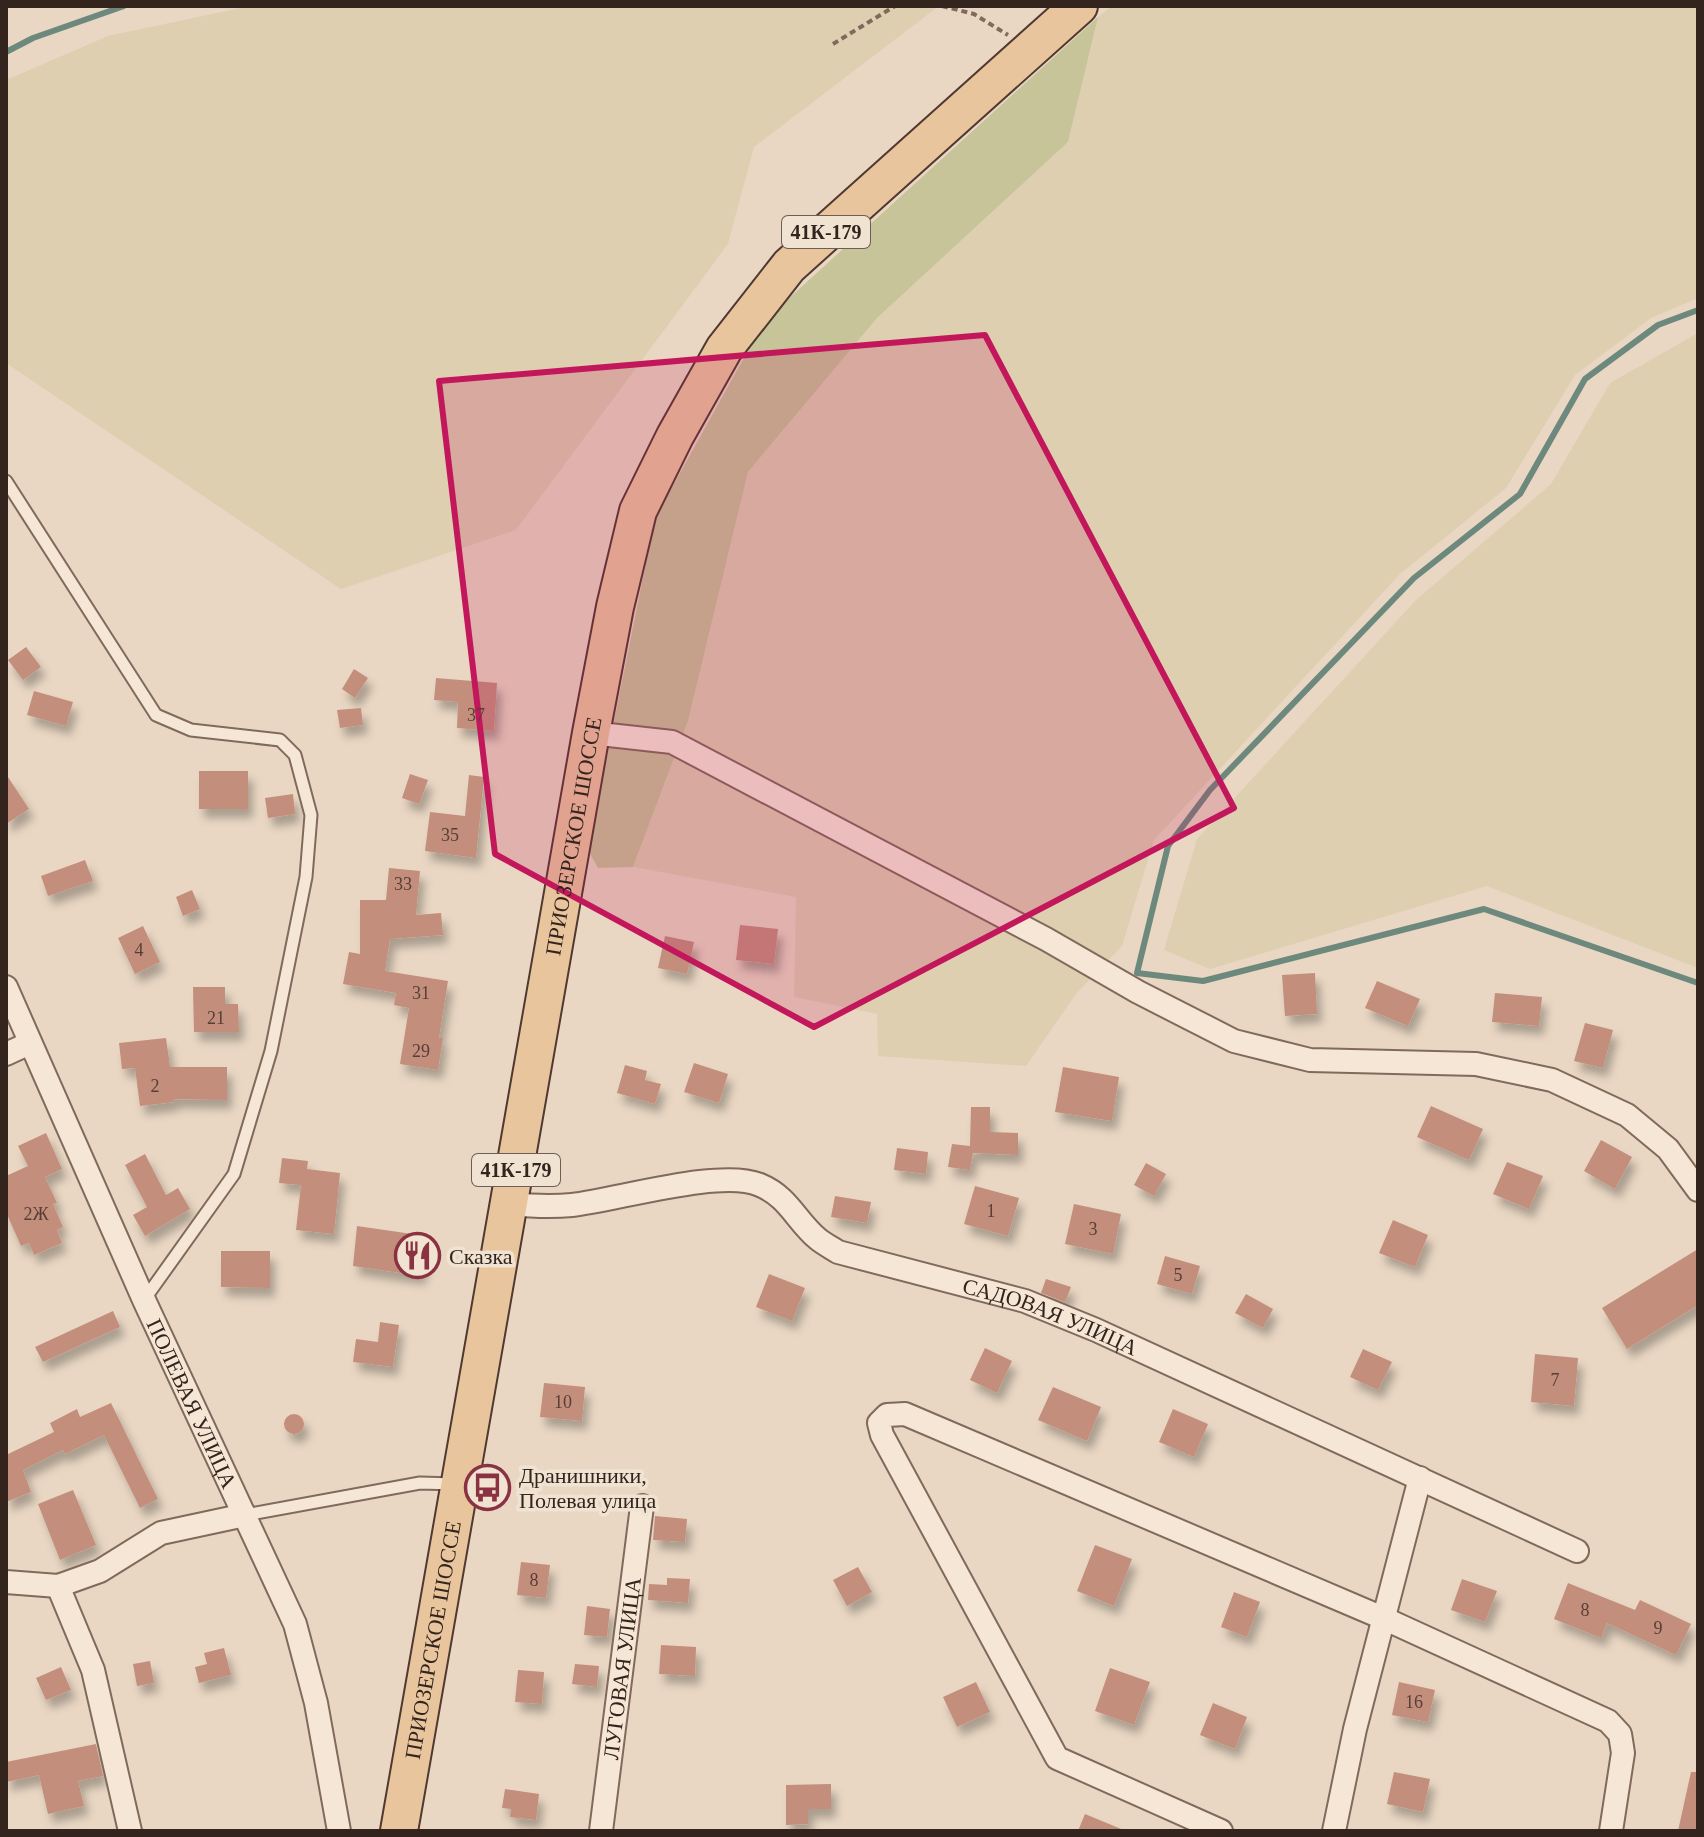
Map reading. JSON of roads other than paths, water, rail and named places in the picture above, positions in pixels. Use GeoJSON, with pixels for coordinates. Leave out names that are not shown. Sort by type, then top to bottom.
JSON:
{"type":"FeatureCollection","features":[{"type":"Feature","properties":{"kind":"main road","name":"ПРИОЗЕРСКОЕ ШОССЕ"},"geometry":{"type":"LineString","coordinates":[[399,1831],[591,733],[615,607],[638,511],[675,436],[724,349],[789,266],[1079,6]]}},
{"type":"Feature","properties":{"kind":"street"},"geometry":{"type":"LineString","coordinates":[[591,733],[672,742],[1234,1041],[1310,1060],[1476,1064],[1552,1080],[1627,1115],[1668,1149],[1698,1190]]}},
{"type":"Feature","properties":{"kind":"street","name":"ПОЛЕВАЯ УЛИЦА"},"geometry":{"type":"LineString","coordinates":[[6,987],[144,1300],[295,1624],[316,1703],[339,1831]]}},
{"type":"Feature","properties":{"kind":"street"},"geometry":{"type":"LineString","coordinates":[[6,1054],[30,1043]]}},
{"type":"Feature","properties":{"kind":"street","name":"САДОВАЯ УЛИЦА"},"geometry":{"type":"LineString","coordinates":[[511,1204],[541,1207],[574,1205],[679,1185],[722,1181],[758,1184],[786,1201],[817,1238],[838,1252],[1025,1301],[1096,1330],[1577,1551]]}},
{"type":"Feature","properties":{"kind":"street"},"geometry":{"type":"LineString","coordinates":[[1221,1831],[1057,1758],[882,1435],[879,1423],[887,1415],[905,1414],[1383,1618],[1608,1721],[1620,1734],[1623,1753],[1611,1831]]}},
{"type":"Feature","properties":{"kind":"street"},"geometry":{"type":"LineString","coordinates":[[1334,1831],[1355,1729],[1420,1478]]}},
{"type":"Feature","properties":{"kind":"street","name":"ЛУГОВАЯ УЛИЦА"},"geometry":{"type":"LineString","coordinates":[[601,1831],[642,1506]]}},
{"type":"Feature","properties":{"kind":"street"},"geometry":{"type":"LineString","coordinates":[[6,1582],[58,1586],[100,1571],[161,1533],[245,1515]]}},
{"type":"Feature","properties":{"kind":"street"},"geometry":{"type":"LineString","coordinates":[[58,1586],[93,1670],[130,1831]]}},
{"type":"Feature","properties":{"kind":"lane"},"geometry":{"type":"LineString","coordinates":[[6,481],[156,715],[191,730],[280,740],[295,755],[311,815],[306,877],[271,1051],[234,1174],[144,1300]]}},
{"type":"Feature","properties":{"kind":"lane"},"geometry":{"type":"LineString","coordinates":[[245,1515],[420,1483],[460,1484]]}},
{"type":"Feature","properties":{"kind":"waterway"},"geometry":{"type":"LineString","coordinates":[[6,52],[33,38],[124,6]]}},
{"type":"Feature","properties":{"kind":"waterway"},"geometry":{"type":"LineString","coordinates":[[1698,310],[1658,325],[1585,379],[1520,494],[1414,578],[1210,790],[1168,846],[1137,973],[1203,981],[1484,909],[1698,983]]}},
{"type":"Feature","properties":{"kind":"place","name":"Сказка"},"geometry":{"type":"Point","coordinates":[418,1256]}},
{"type":"Feature","properties":{"kind":"place","name":"Дранишники, Полевая улица"},"geometry":{"type":"Point","coordinates":[488,1488]}}]}
